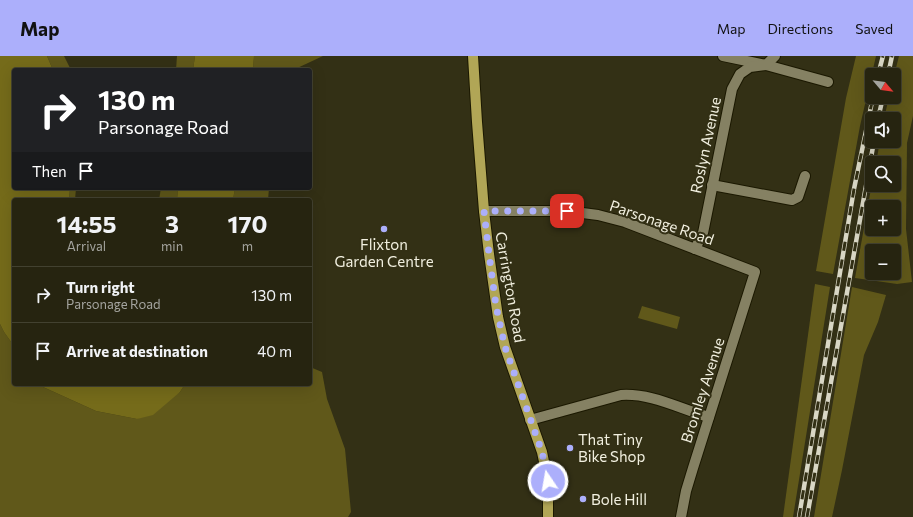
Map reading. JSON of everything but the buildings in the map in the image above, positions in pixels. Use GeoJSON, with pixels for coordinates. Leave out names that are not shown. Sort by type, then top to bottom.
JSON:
{"type":"FeatureCollection","features":[{"type":"Feature","properties":{"kind":"main road","name":"Carrington Road"},"geometry":{"type":"LineString","coordinates":[[473,56],[476,122],[484,211],[498,317],[505,347],[542,452],[548,481],[548,517]]}},
{"type":"Feature","properties":{"kind":"street","name":"Roslyn Avenue"},"geometry":{"type":"LineString","coordinates":[[723,56],[766,65],[828,82]]}},
{"type":"Feature","properties":{"kind":"street"},"geometry":{"type":"LineString","coordinates":[[766,65],[775,56]]}},
{"type":"Feature","properties":{"kind":"street","name":"Roslyn Avenue"},"geometry":{"type":"LineString","coordinates":[[695,249],[703,232],[732,89],[740,74],[750,67],[766,65]]}},
{"type":"Feature","properties":{"kind":"street"},"geometry":{"type":"LineString","coordinates":[[712,185],[792,200],[798,197],[805,176]]}},
{"type":"Feature","properties":{"kind":"street","name":"Parsonage Road"},"geometry":{"type":"LineString","coordinates":[[484,211],[567,211],[598,215],[625,222],[755,272]]}},
{"type":"Feature","properties":{"kind":"street","name":"Bromley Avenue"},"geometry":{"type":"LineString","coordinates":[[681,517],[686,491],[755,272]]}},
{"type":"Feature","properties":{"kind":"street"},"geometry":{"type":"LineString","coordinates":[[530,420],[621,395],[632,394],[656,399],[710,418]]}},
{"type":"Feature","properties":{"kind":"shaded area"},"geometry":{"type":"Polygon","coordinates":[[[0,56],[47,56],[52,68],[12,68],[12,190],[70,190],[69,198],[12,198],[12,343],[0,324],[0,56]]]}},
{"type":"Feature","properties":{"kind":"shaded area"},"geometry":{"type":"Polygon","coordinates":[[[47,56],[64,56],[70,68],[52,68],[47,56]]]}},
{"type":"Feature","properties":{"kind":"shaded area"},"geometry":{"type":"Polygon","coordinates":[[[177,56],[195,56],[193,68],[176,68],[177,56]]]}},
{"type":"Feature","properties":{"kind":"shaded area"},"geometry":{"type":"Polygon","coordinates":[[[195,56],[254,56],[253,68],[193,68],[195,56]]]}},
{"type":"Feature","properties":{"kind":"shaded area"},"geometry":{"type":"Polygon","coordinates":[[[254,56],[323,56],[297,68],[253,68],[254,56]]]}},
{"type":"Feature","properties":{"kind":"shaded area"},"geometry":{"type":"Polygon","coordinates":[[[856,56],[876,56],[873,68],[865,68],[865,104],[833,274],[816,271],[846,98],[856,56]]]}},
{"type":"Feature","properties":{"kind":"shaded area"},"geometry":{"type":"Polygon","coordinates":[[[899,56],[913,56],[913,116],[907,143],[906,229],[912,282],[897,284],[869,280],[901,280],[901,244],[865,244],[865,279],[855,278],[865,222],[865,236],[901,236],[901,200],[869,200],[870,192],[901,192],[901,156],[877,156],[879,148],[901,148],[901,112],[886,112],[887,104],[901,104],[901,68],[896,68],[899,56]]]}},
{"type":"Feature","properties":{"kind":"shaded area"},"geometry":{"type":"Polygon","coordinates":[[[70,190],[76,190],[75,198],[69,198],[70,190]]]}},
{"type":"Feature","properties":{"kind":"shaded area"},"geometry":{"type":"Polygon","coordinates":[[[161,190],[178,190],[177,198],[159,198],[161,190]]]}},
{"type":"Feature","properties":{"kind":"shaded area"},"geometry":{"type":"Polygon","coordinates":[[[178,190],[235,190],[233,198],[177,198],[178,190]]]}},
{"type":"Feature","properties":{"kind":"shaded area"},"geometry":{"type":"Polygon","coordinates":[[[235,190],[269,190],[268,198],[233,198],[235,190]]]}},
{"type":"Feature","properties":{"kind":"shaded area"},"geometry":{"type":"Polygon","coordinates":[[[815,284],[830,287],[793,517],[783,517],[815,284]]]}},
{"type":"Feature","properties":{"kind":"shaded area"},"geometry":{"type":"Polygon","coordinates":[[[852,287],[886,295],[878,322],[864,355],[832,517],[814,517],[852,287]]]}},
{"type":"Feature","properties":{"kind":"shaded area"},"geometry":{"type":"Polygon","coordinates":[[[642,306],[680,317],[677,329],[638,318],[642,306]]]}},
{"type":"Feature","properties":{"kind":"shaded area"},"geometry":{"type":"Polygon","coordinates":[[[0,324],[12,343],[12,386],[42,386],[96,411],[137,419],[180,392],[184,386],[312,386],[312,368],[322,372],[327,399],[345,449],[351,512],[348,517],[0,517],[0,324]]]}},
{"type":"Feature","properties":{"kind":"shaded area"},"geometry":{"type":"Polygon","coordinates":[[[42,386],[184,386],[180,392],[153,415],[137,419],[96,411],[42,386]]]}},
{"type":"Feature","properties":{"kind":"railway"},"geometry":{"type":"LineString","coordinates":[[880,68],[883,56]]}},
{"type":"Feature","properties":{"kind":"railway"},"geometry":{"type":"LineString","coordinates":[[889,68],[892,56]]}},
{"type":"Feature","properties":{"kind":"railway"},"geometry":{"type":"LineString","coordinates":[[799,517],[854,189],[872,104]]}},
{"type":"Feature","properties":{"kind":"railway"},"geometry":{"type":"LineString","coordinates":[[880,112],[881,104]]}},
{"type":"Feature","properties":{"kind":"railway"},"geometry":{"type":"LineString","coordinates":[[807,517],[873,148]]}},
{"type":"Feature","properties":{"kind":"place","name":"Flixton Garden Centre"},"geometry":{"type":"Point","coordinates":[384,229]}},
{"type":"Feature","properties":{"kind":"place","name":"That Tiny Bike Shop"},"geometry":{"type":"Point","coordinates":[570,448]}},
{"type":"Feature","properties":{"kind":"place","name":"Bole Hill"},"geometry":{"type":"Point","coordinates":[583,499]}},
{"type":"Feature","properties":{"kind":"route"},"geometry":{"type":"LineString","coordinates":[[548,481],[542,452],[505,347],[496,306],[484,211],[567,211]]}}]}
